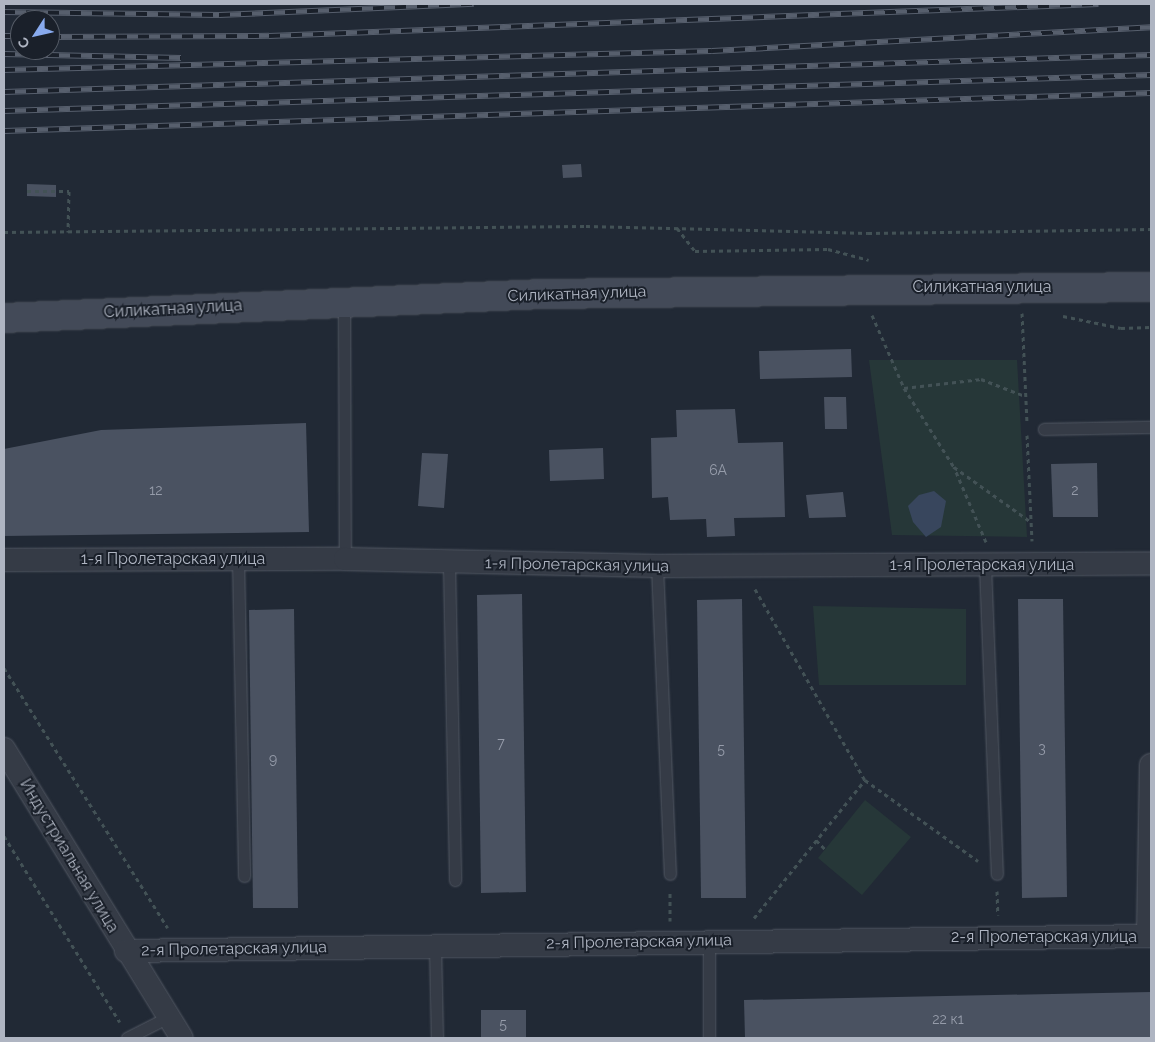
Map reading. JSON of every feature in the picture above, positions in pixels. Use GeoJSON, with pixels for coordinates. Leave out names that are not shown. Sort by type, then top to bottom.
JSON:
{"type":"FeatureCollection","features":[{"type":"Feature","properties":{"kind":"street","name":"Силикатная улица"},"geometry":{"type":"LineString","coordinates":[[4,318],[344,302],[860,287],[1151,287]]}},
{"type":"Feature","properties":{"kind":"street","name":"1-я Пролетарская улица"},"geometry":{"type":"LineString","coordinates":[[4,560],[238,558],[657,566],[1151,564]]}},
{"type":"Feature","properties":{"kind":"street","name":"Индустриальная улица"},"geometry":{"type":"LineString","coordinates":[[4,749],[126,951],[182,1038]]}},
{"type":"Feature","properties":{"kind":"street"},"geometry":{"type":"LineString","coordinates":[[1150,936],[1151,765]]}},
{"type":"Feature","properties":{"kind":"street","name":"2-я Пролетарская улица"},"geometry":{"type":"LineString","coordinates":[[126,951],[709,940],[1150,936]]}},
{"type":"Feature","properties":{"kind":"lane"},"geometry":{"type":"LineString","coordinates":[[344,302],[345,559]]}},
{"type":"Feature","properties":{"kind":"lane"},"geometry":{"type":"LineString","coordinates":[[1044,429],[1151,427]]}},
{"type":"Feature","properties":{"kind":"lane"},"geometry":{"type":"LineString","coordinates":[[238,558],[244,876]]}},
{"type":"Feature","properties":{"kind":"lane"},"geometry":{"type":"LineString","coordinates":[[448,563],[456,880]]}},
{"type":"Feature","properties":{"kind":"lane"},"geometry":{"type":"LineString","coordinates":[[991,565],[997,874]]}},
{"type":"Feature","properties":{"kind":"lane"},"geometry":{"type":"LineString","coordinates":[[657,566],[670,874]]}},
{"type":"Feature","properties":{"kind":"lane"},"geometry":{"type":"LineString","coordinates":[[709,940],[709,1038]]}},
{"type":"Feature","properties":{"kind":"lane"},"geometry":{"type":"LineString","coordinates":[[435,945],[437,1038]]}},
{"type":"Feature","properties":{"kind":"lane"},"geometry":{"type":"LineString","coordinates":[[128,1037],[168,1017]]}},
{"type":"Feature","properties":{"kind":"path"},"geometry":{"type":"LineString","coordinates":[[27,191],[69,192],[68,232]]}},
{"type":"Feature","properties":{"kind":"path"},"geometry":{"type":"LineString","coordinates":[[676,228],[695,251],[828,249],[869,260]]}},
{"type":"Feature","properties":{"kind":"path"},"geometry":{"type":"LineString","coordinates":[[4,232],[676,228],[868,233],[1151,229]]}},
{"type":"Feature","properties":{"kind":"path"},"geometry":{"type":"LineString","coordinates":[[870,312],[904,388],[954,467],[991,565]]}},
{"type":"Feature","properties":{"kind":"path"},"geometry":{"type":"LineString","coordinates":[[904,388],[981,379],[1025,396]]}},
{"type":"Feature","properties":{"kind":"path"},"geometry":{"type":"LineString","coordinates":[[954,467],[1031,523]]}},
{"type":"Feature","properties":{"kind":"path"},"geometry":{"type":"LineString","coordinates":[[754,588],[864,780],[997,874],[998,925]]}},
{"type":"Feature","properties":{"kind":"path"},"geometry":{"type":"LineString","coordinates":[[4,668],[181,950]]}},
{"type":"Feature","properties":{"kind":"path"},"geometry":{"type":"LineString","coordinates":[[748,925],[864,780]]}},
{"type":"Feature","properties":{"kind":"path"},"geometry":{"type":"LineString","coordinates":[[4,836],[128,1037]]}},
{"type":"Feature","properties":{"kind":"path"},"geometry":{"type":"LineString","coordinates":[[816,840],[826,849]]}},
{"type":"Feature","properties":{"kind":"path"},"geometry":{"type":"LineString","coordinates":[[670,874],[670,926]]}},
{"type":"Feature","properties":{"kind":"shaded area"},"geometry":{"type":"Polygon","coordinates":[[[869,360],[1017,360],[1027,537],[892,535],[869,360]]]}},
{"type":"Feature","properties":{"kind":"shaded area"},"geometry":{"type":"Polygon","coordinates":[[[813,606],[966,609],[966,685],[819,685],[813,606]]]}},
{"type":"Feature","properties":{"kind":"shaded area"},"geometry":{"type":"Polygon","coordinates":[[[865,800],[911,837],[862,895],[818,858],[865,800]]]}},
{"type":"Feature","properties":{"kind":"water"},"geometry":{"type":"Polygon","coordinates":[[[934,491],[946,501],[941,527],[926,537],[913,522],[908,506],[919,495],[934,491]]]}},
{"type":"Feature","properties":{"kind":"building"},"geometry":{"type":"Polygon","coordinates":[[[581,164],[582,177],[563,178],[562,165],[581,164]]]}},
{"type":"Feature","properties":{"kind":"building"},"geometry":{"type":"Polygon","coordinates":[[[27,184],[56,185],[56,197],[27,196],[27,184]]]}},
{"type":"Feature","properties":{"kind":"building"},"geometry":{"type":"Polygon","coordinates":[[[851,349],[852,377],[760,379],[759,351],[851,349]]]}},
{"type":"Feature","properties":{"kind":"building"},"geometry":{"type":"Polygon","coordinates":[[[824,397],[846,397],[847,429],[825,429],[824,397]]]}},
{"type":"Feature","properties":{"kind":"building"},"geometry":{"type":"Polygon","coordinates":[[[735,409],[738,443],[783,442],[785,517],[734,518],[735,536],[707,537],[706,519],[670,520],[668,497],[652,498],[651,438],[677,437],[676,410],[735,409]]]}},
{"type":"Feature","properties":{"kind":"building"},"geometry":{"type":"Polygon","coordinates":[[[306,423],[309,532],[4,536],[4,449],[101,430],[306,423]]]}},
{"type":"Feature","properties":{"kind":"building"},"geometry":{"type":"Polygon","coordinates":[[[603,448],[604,479],[550,481],[549,450],[603,448]]]}},
{"type":"Feature","properties":{"kind":"building"},"geometry":{"type":"Polygon","coordinates":[[[422,453],[448,454],[444,508],[418,506],[422,453]]]}},
{"type":"Feature","properties":{"kind":"building"},"geometry":{"type":"Polygon","coordinates":[[[1097,463],[1098,517],[1053,517],[1051,464],[1097,463]]]}},
{"type":"Feature","properties":{"kind":"building"},"geometry":{"type":"Polygon","coordinates":[[[843,492],[846,517],[809,518],[806,495],[843,492]]]}},
{"type":"Feature","properties":{"kind":"building"},"geometry":{"type":"Polygon","coordinates":[[[522,594],[526,892],[481,893],[477,595],[522,594]]]}},
{"type":"Feature","properties":{"kind":"building"},"geometry":{"type":"Polygon","coordinates":[[[742,599],[746,898],[701,898],[697,600],[742,599]]]}},
{"type":"Feature","properties":{"kind":"building"},"geometry":{"type":"Polygon","coordinates":[[[1018,599],[1063,599],[1067,897],[1022,898],[1018,599]]]}},
{"type":"Feature","properties":{"kind":"building"},"geometry":{"type":"Polygon","coordinates":[[[294,609],[298,908],[253,908],[249,610],[294,609]]]}},
{"type":"Feature","properties":{"kind":"building"},"geometry":{"type":"Polygon","coordinates":[[[1151,992],[1151,1038],[745,1038],[744,1000],[1151,992]]]}},
{"type":"Feature","properties":{"kind":"building"},"geometry":{"type":"Polygon","coordinates":[[[481,1010],[526,1010],[526,1038],[481,1038],[481,1010]]]}},
{"type":"Feature","properties":{"kind":"railway"},"geometry":{"type":"LineString","coordinates":[[4,12],[219,15],[474,4]]}},
{"type":"Feature","properties":{"kind":"railway"},"geometry":{"type":"LineString","coordinates":[[60,37],[269,36],[1098,4]]}},
{"type":"Feature","properties":{"kind":"railway"},"geometry":{"type":"LineString","coordinates":[[4,70],[712,51],[1151,27]]}},
{"type":"Feature","properties":{"kind":"railway"},"geometry":{"type":"LineString","coordinates":[[4,36],[10,36]]}},
{"type":"Feature","properties":{"kind":"railway"},"geometry":{"type":"LineString","coordinates":[[4,54],[181,58]]}},
{"type":"Feature","properties":{"kind":"railway"},"geometry":{"type":"LineString","coordinates":[[4,92],[1151,55]]}},
{"type":"Feature","properties":{"kind":"railway"},"geometry":{"type":"LineString","coordinates":[[4,111],[1151,75]]}},
{"type":"Feature","properties":{"kind":"railway"},"geometry":{"type":"LineString","coordinates":[[4,131],[1151,93]]}}]}
